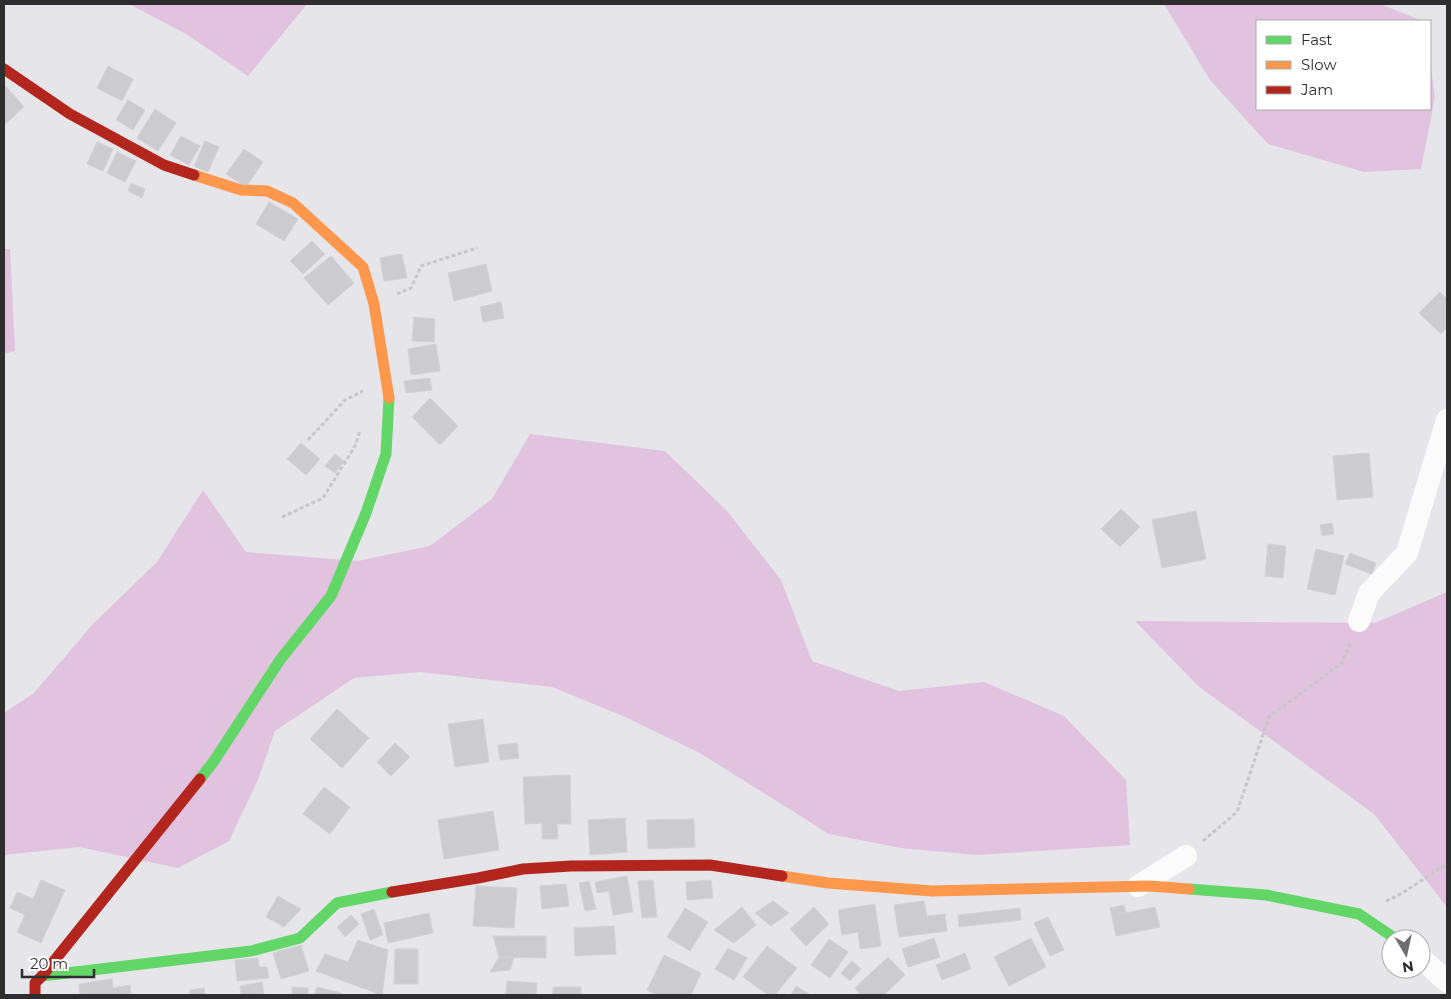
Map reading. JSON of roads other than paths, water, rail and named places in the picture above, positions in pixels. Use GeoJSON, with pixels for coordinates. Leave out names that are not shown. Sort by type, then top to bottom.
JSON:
{"type":"FeatureCollection","features":[{"type":"Feature","properties":{"kind":"street"},"geometry":{"type":"LineString","coordinates":[[4,69],[70,114],[164,165],[241,190],[267,191],[293,202],[363,267],[374,304],[389,396],[386,454],[366,513],[331,596],[280,660],[214,761],[35,983],[35,995]]}},
{"type":"Feature","properties":{"kind":"street"},"geometry":{"type":"LineString","coordinates":[[1359,621],[1369,593],[1407,553],[1447,420]]}},
{"type":"Feature","properties":{"kind":"street"},"geometry":{"type":"LineString","coordinates":[[1138,886],[1186,856]]}},
{"type":"Feature","properties":{"kind":"street"},"geometry":{"type":"LineString","coordinates":[[42,976],[251,951],[300,938],[337,903],[377,894],[523,869],[572,866],[710,865],[828,883],[932,891],[1150,886],[1266,894],[1359,914],[1381,929]]}},
{"type":"Feature","properties":{"kind":"street"},"geometry":{"type":"LineString","coordinates":[[1431,967],[1447,982]]}}]}
